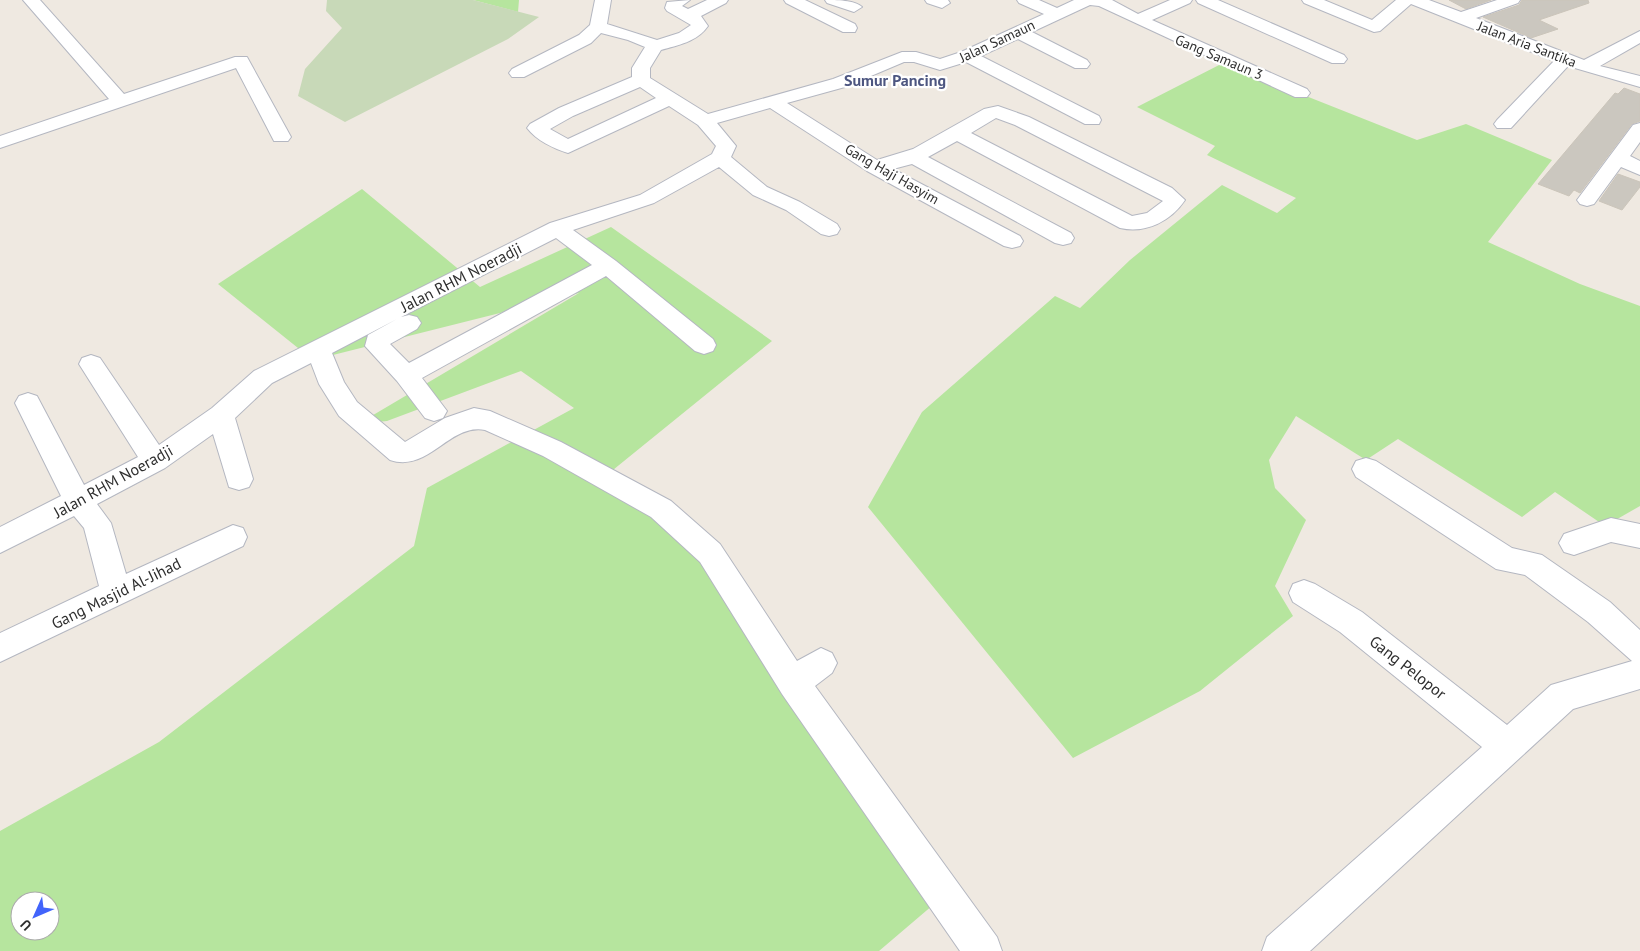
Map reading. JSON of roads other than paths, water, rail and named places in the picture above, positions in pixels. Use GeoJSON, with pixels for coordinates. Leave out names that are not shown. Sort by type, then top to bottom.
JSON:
{"type":"FeatureCollection","features":[{"type":"Feature","properties":{"kind":"street"},"geometry":{"type":"LineString","coordinates":[[31,0],[120,101]]}},
{"type":"Feature","properties":{"kind":"street"},"geometry":{"type":"LineString","coordinates":[[518,73],[585,39],[598,26],[603,0]]}},
{"type":"Feature","properties":{"kind":"street"},"geometry":{"type":"LineString","coordinates":[[641,80],[642,68],[654,46],[694,32],[700,26],[698,21],[690,15],[673,8],[673,5],[682,0]]}},
{"type":"Feature","properties":{"kind":"street"},"geometry":{"type":"LineString","coordinates":[[690,15],[720,0]]}},
{"type":"Feature","properties":{"kind":"street"},"geometry":{"type":"LineString","coordinates":[[792,0],[849,28]]}},
{"type":"Feature","properties":{"kind":"street"},"geometry":{"type":"LineString","coordinates":[[833,0],[854,7]]}},
{"type":"Feature","properties":{"kind":"street"},"geometry":{"type":"LineString","coordinates":[[1025,0],[1056,14]]}},
{"type":"Feature","properties":{"kind":"street","name":"Jalan Samaun"},"geometry":{"type":"LineString","coordinates":[[704,121],[774,103],[839,83],[902,57],[916,57],[940,65],[968,56],[1088,0],[1103,2],[1138,20]]}},
{"type":"Feature","properties":{"kind":"street"},"geometry":{"type":"LineString","coordinates":[[1138,20],[1184,0]]}},
{"type":"Feature","properties":{"kind":"street"},"geometry":{"type":"LineString","coordinates":[[1204,0],[1338,59]]}},
{"type":"Feature","properties":{"kind":"street"},"geometry":{"type":"LineString","coordinates":[[1310,0],[1374,27],[1406,0]]}},
{"type":"Feature","properties":{"kind":"street","name":"Jalan Aria Santika"},"geometry":{"type":"LineString","coordinates":[[1415,0],[1585,67],[1640,82]]}},
{"type":"Feature","properties":{"kind":"street"},"geometry":{"type":"LineString","coordinates":[[1461,18],[1512,0]]}},
{"type":"Feature","properties":{"kind":"street","name":"Gang Samaun 3"},"geometry":{"type":"LineString","coordinates":[[1138,20],[1301,93]]}},
{"type":"Feature","properties":{"kind":"street"},"geometry":{"type":"LineString","coordinates":[[598,26],[610,32],[643,37],[654,46]]}},
{"type":"Feature","properties":{"kind":"street"},"geometry":{"type":"LineString","coordinates":[[1018,32],[1081,64]]}},
{"type":"Feature","properties":{"kind":"street"},"geometry":{"type":"LineString","coordinates":[[1585,67],[1640,36]]}},
{"type":"Feature","properties":{"kind":"street"},"geometry":{"type":"LineString","coordinates":[[968,56],[1092,120]]}},
{"type":"Feature","properties":{"kind":"street"},"geometry":{"type":"LineString","coordinates":[[1504,124],[1565,59]]}},
{"type":"Feature","properties":{"kind":"street"},"geometry":{"type":"LineString","coordinates":[[0,142],[241,61],[282,137]]}},
{"type":"Feature","properties":{"kind":"street"},"geometry":{"type":"LineString","coordinates":[[641,80],[704,121],[726,146],[720,158],[760,191],[793,206],[829,229]]}},
{"type":"Feature","properties":{"kind":"street"},"geometry":{"type":"LineString","coordinates":[[641,80],[566,112],[538,128],[550,138],[568,147],[669,99]]}},
{"type":"Feature","properties":{"kind":"street","name":"Gang Haji Hasyim"},"geometry":{"type":"LineString","coordinates":[[774,103],[874,167],[1012,241]]}},
{"type":"Feature","properties":{"kind":"street"},"geometry":{"type":"LineString","coordinates":[[874,167],[891,165],[914,157],[956,133],[998,112],[1022,121],[1129,174],[1165,192],[1175,200],[1172,206],[1143,224],[1128,223],[956,133]]}},
{"type":"Feature","properties":{"kind":"street"},"geometry":{"type":"LineString","coordinates":[[1587,200],[1640,128]]}},
{"type":"Feature","properties":{"kind":"street"},"geometry":{"type":"LineString","coordinates":[[914,157],[1063,238]]}},
{"type":"Feature","properties":{"kind":"street","name":"Jalan RHM Noeradji"},"geometry":{"type":"LineString","coordinates":[[0,541],[155,461],[220,416],[263,377],[577,225],[647,199],[720,158]]}},
{"type":"Feature","properties":{"kind":"street"},"geometry":{"type":"LineString","coordinates":[[1618,158],[1640,169]]}},
{"type":"Feature","properties":{"kind":"street"},"geometry":{"type":"LineString","coordinates":[[434,411],[406,375],[377,346],[377,341],[577,225],[608,266],[704,345]]}},
{"type":"Feature","properties":{"kind":"street"},"geometry":{"type":"LineString","coordinates":[[406,375],[608,266]]}},
{"type":"Feature","properties":{"kind":"street"},"geometry":{"type":"LineString","coordinates":[[318,349],[332,384],[348,409],[400,453],[412,452],[454,425],[474,418],[482,420],[552,449],[661,509],[710,553],[793,683],[983,951]]}},
{"type":"Feature","properties":{"kind":"street"},"geometry":{"type":"LineString","coordinates":[[91,364],[155,461]]}},
{"type":"Feature","properties":{"kind":"street"},"geometry":{"type":"LineString","coordinates":[[28,403],[78,501],[97,523],[116,592]]}},
{"type":"Feature","properties":{"kind":"street"},"geometry":{"type":"LineString","coordinates":[[220,416],[239,480]]}},
{"type":"Feature","properties":{"kind":"street"},"geometry":{"type":"LineString","coordinates":[[1366,469],[1506,560],[1532,564],[1599,612],[1640,650]]}},
{"type":"Feature","properties":{"kind":"street"},"geometry":{"type":"LineString","coordinates":[[1574,542],[1611,530],[1640,536]]}},
{"type":"Feature","properties":{"kind":"street","name":"Gang Masjid Al-Jihad"},"geometry":{"type":"LineString","coordinates":[[0,648],[233,537]]}},
{"type":"Feature","properties":{"kind":"street","name":"Gang Pelopor"},"geometry":{"type":"LineString","coordinates":[[1304,593],[1328,606],[1383,646],[1508,747]]}},
{"type":"Feature","properties":{"kind":"street"},"geometry":{"type":"LineString","coordinates":[[793,683],[821,663]]}},
{"type":"Feature","properties":{"kind":"street"},"geometry":{"type":"LineString","coordinates":[[1281,951],[1564,696],[1640,674]]}},
{"type":"Feature","properties":{"kind":"district","name":"Sumur Pancing"},"geometry":{"type":"Point","coordinates":[895,80]}}]}
